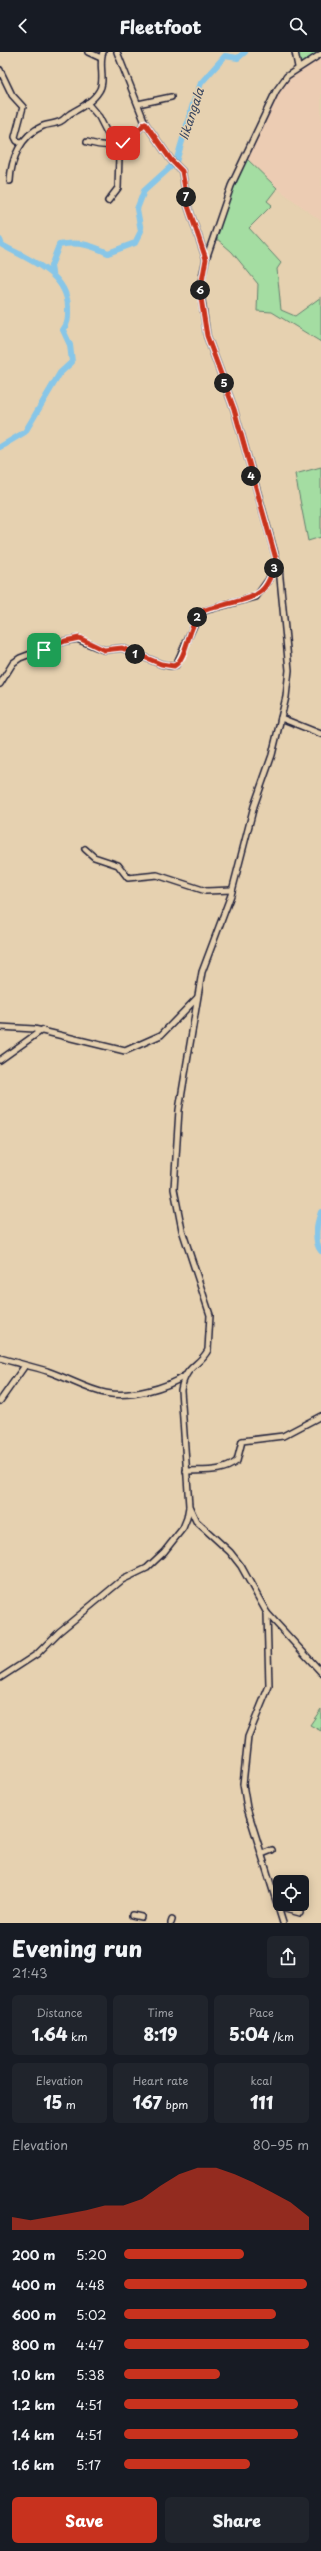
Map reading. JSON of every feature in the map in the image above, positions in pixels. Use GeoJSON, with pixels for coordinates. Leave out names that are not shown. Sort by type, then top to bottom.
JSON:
{"type":"FeatureCollection","features":[{"type":"Feature","properties":{"kind":"street"},"geometry":{"type":"LineString","coordinates":[[88,52],[100,58]]}},
{"type":"Feature","properties":{"kind":"street"},"geometry":{"type":"LineString","coordinates":[[10,181],[14,159],[21,142],[32,132],[43,126],[60,122],[67,114],[87,103],[100,89],[100,58],[103,52]]}},
{"type":"Feature","properties":{"kind":"street"},"geometry":{"type":"LineString","coordinates":[[117,52],[145,123],[182,171],[188,206],[206,259]]}},
{"type":"Feature","properties":{"kind":"street"},"geometry":{"type":"LineString","coordinates":[[295,52],[298,67]]}},
{"type":"Feature","properties":{"kind":"street"},"geometry":{"type":"LineString","coordinates":[[0,1678],[37,1654],[55,1636],[122,1580],[147,1568],[164,1552],[182,1528],[187,1518],[189,1506],[180,1399],[185,1376],[192,1366],[208,1350],[211,1327],[206,1299],[182,1230],[174,1185],[179,1110],[197,998],[204,967],[232,890],[246,832],[272,755],[282,718],[289,670],[282,586],[276,559],[234,409],[211,348],[202,317],[200,287],[206,259],[229,190],[244,155],[278,88],[298,67],[321,54]]}},
{"type":"Feature","properties":{"kind":"street"},"geometry":{"type":"LineString","coordinates":[[0,70],[12,95],[23,107],[15,137],[17,141],[21,142]]}},
{"type":"Feature","properties":{"kind":"street"},"geometry":{"type":"LineString","coordinates":[[138,104],[171,97]]}},
{"type":"Feature","properties":{"kind":"street"},"geometry":{"type":"LineString","coordinates":[[87,103],[99,117],[115,145],[119,156],[118,188],[108,201]]}},
{"type":"Feature","properties":{"kind":"street"},"geometry":{"type":"LineString","coordinates":[[87,142],[106,147],[115,145],[132,137],[145,123]]}},
{"type":"Feature","properties":{"kind":"street"},"geometry":{"type":"LineString","coordinates":[[0,684],[13,663],[20,658],[65,641],[77,639],[104,650],[122,648],[161,664],[171,666],[176,665],[199,614],[207,610],[256,597],[269,579],[276,559]]}},
{"type":"Feature","properties":{"kind":"street"},"geometry":{"type":"LineString","coordinates":[[282,718],[321,734]]}},
{"type":"Feature","properties":{"kind":"street"},"geometry":{"type":"LineString","coordinates":[[85,849],[94,857],[118,865],[128,878],[157,875],[206,891],[232,890]]}},
{"type":"Feature","properties":{"kind":"street"},"geometry":{"type":"LineString","coordinates":[[0,1027],[9,1026],[42,1030],[88,1040],[118,1051],[128,1051],[161,1035],[197,998]]}},
{"type":"Feature","properties":{"kind":"street"},"geometry":{"type":"LineString","coordinates":[[0,1060],[42,1030]]}},
{"type":"Feature","properties":{"kind":"street"},"geometry":{"type":"LineString","coordinates":[[0,1358],[24,1367],[48,1371],[73,1383],[114,1396],[153,1390],[185,1376]]}},
{"type":"Feature","properties":{"kind":"street"},"geometry":{"type":"LineString","coordinates":[[0,1401],[24,1367]]}},
{"type":"Feature","properties":{"kind":"street"},"geometry":{"type":"LineString","coordinates":[[186,1471],[210,1471],[225,1468],[237,1461],[242,1441],[283,1436],[321,1416]]}},
{"type":"Feature","properties":{"kind":"street"},"geometry":{"type":"LineString","coordinates":[[189,1506],[196,1522],[230,1552],[241,1566],[267,1613],[321,1672]]}},
{"type":"Feature","properties":{"kind":"street"},"geometry":{"type":"LineString","coordinates":[[267,1613],[269,1686],[248,1737],[243,1784],[247,1808],[273,1890]]}},
{"type":"Feature","properties":{"kind":"street"},"geometry":{"type":"LineString","coordinates":[[262,1854],[272,1850]]}},
{"type":"Feature","properties":{"kind":"street"},"geometry":{"type":"LineString","coordinates":[[279,1911],[283,1923]]}},
{"type":"Feature","properties":{"kind":"street"},"geometry":{"type":"LineString","coordinates":[[293,1911],[300,1913]]}},
{"type":"Feature","properties":{"kind":"street"},"geometry":{"type":"LineString","coordinates":[[132,1915],[141,1917]]}},
{"type":"Feature","properties":{"kind":"shaded area"},"geometry":{"type":"Polygon","coordinates":[[[321,53],[321,221],[277,188],[245,156],[277,88],[286,78],[321,53]]]}},
{"type":"Feature","properties":{"kind":"green space"},"geometry":{"type":"Polygon","coordinates":[[[298,52],[321,52],[300,66],[298,52]]]}},
{"type":"Feature","properties":{"kind":"green space"},"geometry":{"type":"Polygon","coordinates":[[[245,157],[277,188],[267,201],[272,205],[249,228],[281,263],[277,269],[281,310],[295,316],[321,297],[321,342],[272,312],[257,311],[258,284],[232,252],[215,237],[231,186],[245,157]]]}},
{"type":"Feature","properties":{"kind":"green space"},"geometry":{"type":"Polygon","coordinates":[[[321,467],[321,537],[308,541],[295,474],[321,467]]]}},
{"type":"Feature","properties":{"kind":"green space"},"geometry":{"type":"Polygon","coordinates":[[[321,1709],[321,1731],[310,1725],[321,1709]]]}},
{"type":"Feature","properties":{"kind":"waterway","name":"likangala"},"geometry":{"type":"LineString","coordinates":[[52,273],[51,266],[59,245],[72,243],[84,244],[108,253],[135,243],[141,231],[137,209],[144,191],[176,162],[193,104],[201,83],[225,56],[238,58],[245,52]]}},
{"type":"Feature","properties":{"kind":"waterway"},"geometry":{"type":"LineString","coordinates":[[0,240],[2,245],[45,269],[54,276],[61,285],[66,295],[68,307],[67,322],[63,330],[70,345],[72,362],[60,373],[25,432],[0,447]]}},
{"type":"Feature","properties":{"kind":"waterway"},"geometry":{"type":"LineString","coordinates":[[321,1212],[316,1237],[321,1251]]}},
{"type":"Feature","properties":{"kind":"route"},"geometry":{"type":"LineString","coordinates":[[44,650],[58,643],[79,638],[104,650],[122,648],[138,656],[161,664],[174,666],[181,659],[188,637],[199,614],[236,601],[256,597],[269,579],[275,566],[276,559],[253,483],[234,409],[211,348],[202,317],[200,287],[206,259],[188,206],[181,168],[169,158],[161,143],[145,123],[135,134],[123,143]]}}]}
